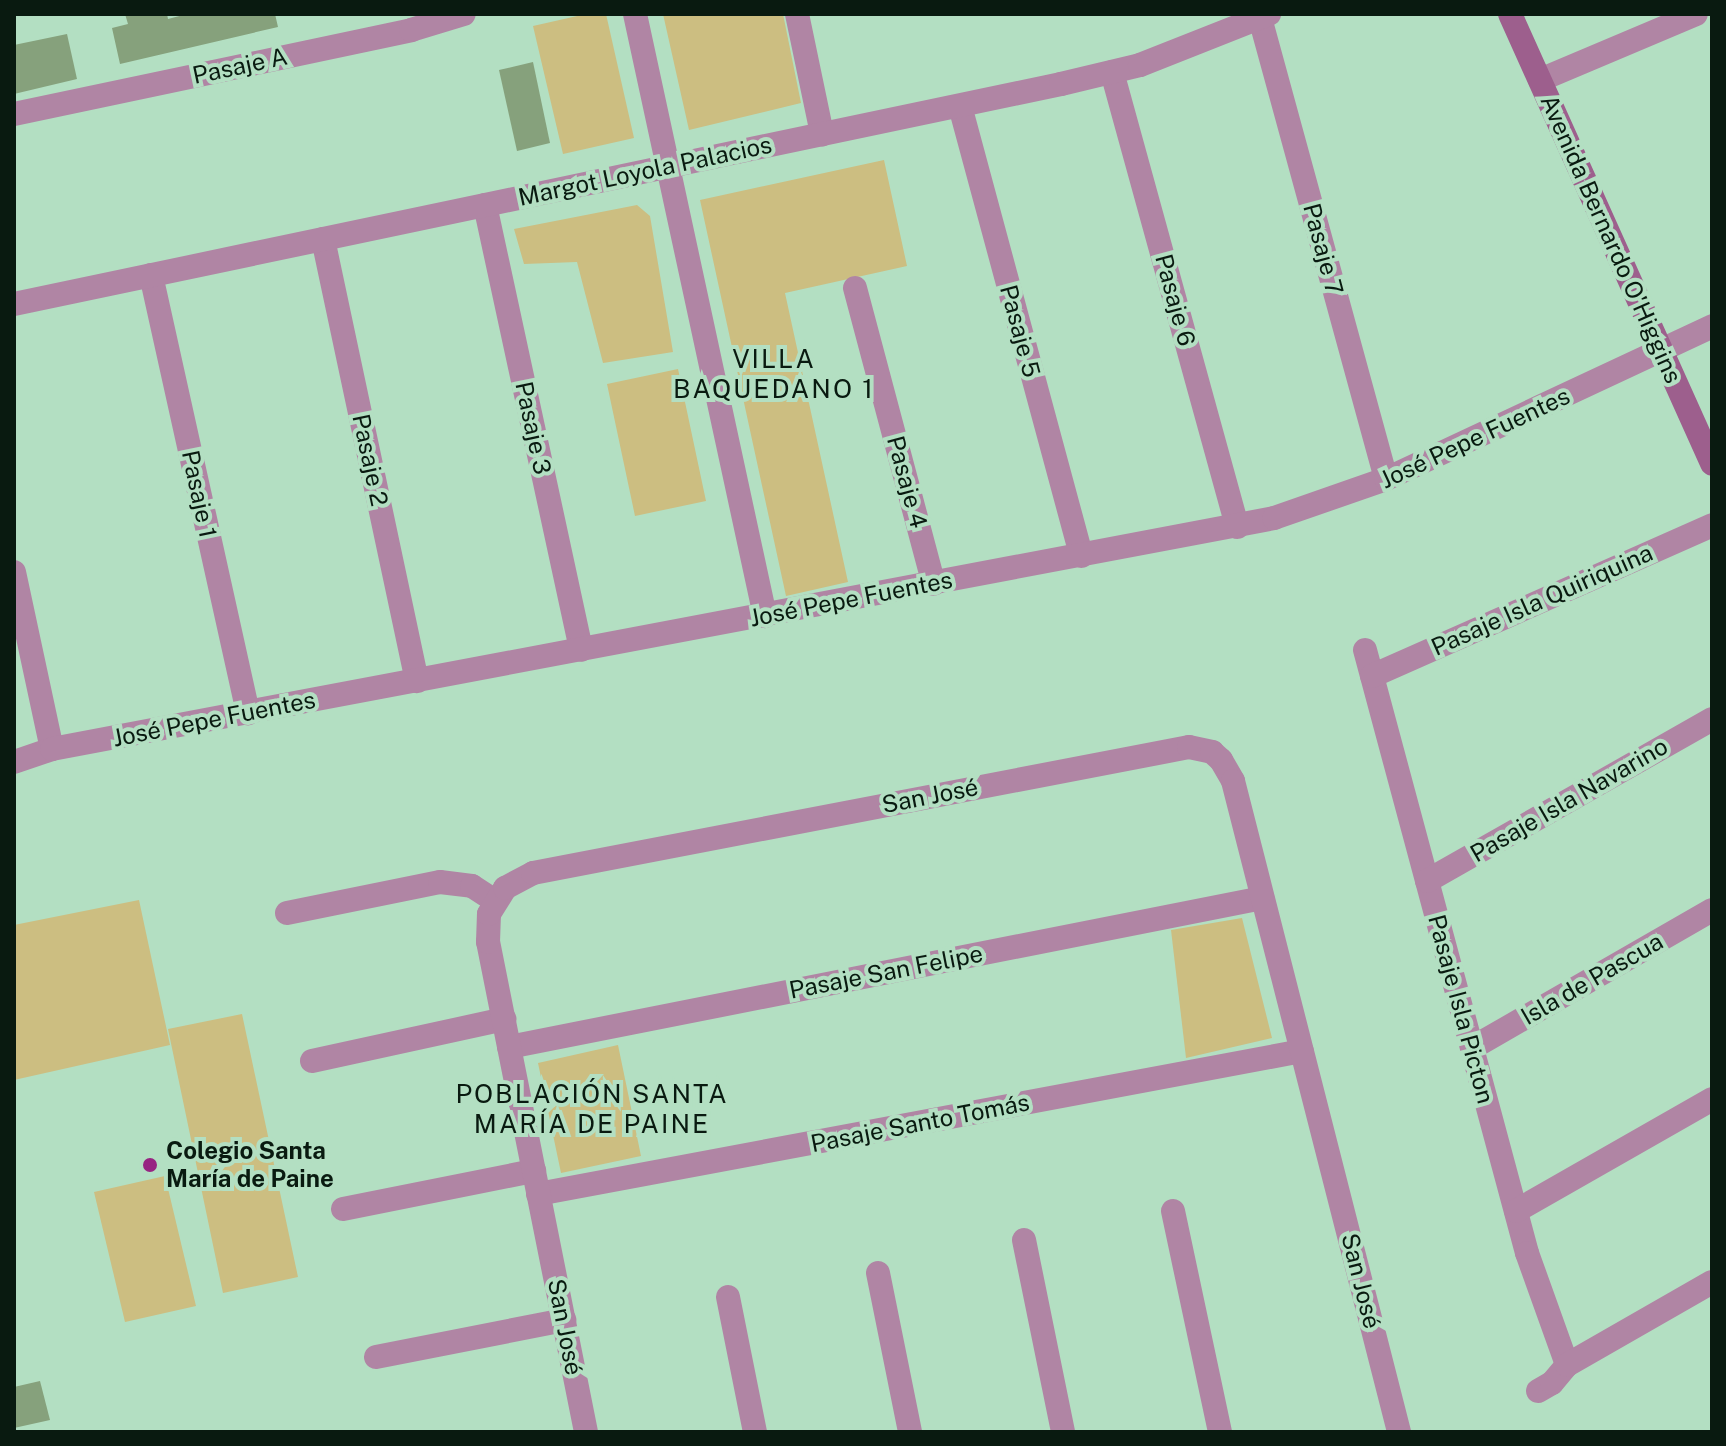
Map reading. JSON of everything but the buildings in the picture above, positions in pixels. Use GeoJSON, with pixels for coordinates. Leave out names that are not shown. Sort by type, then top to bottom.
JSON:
{"type":"FeatureCollection","features":[{"type":"Feature","properties":{"kind":"street","name":"Pasaje A"},"geometry":{"type":"LineString","coordinates":[[14,114],[411,30],[464,14]]}},
{"type":"Feature","properties":{"kind":"street"},"geometry":{"type":"LineString","coordinates":[[635,14],[765,616]]}},
{"type":"Feature","properties":{"kind":"street"},"geometry":{"type":"LineString","coordinates":[[797,14],[822,134]]}},
{"type":"Feature","properties":{"kind":"street","name":"Avenida Bernardo O'Higgins"},"geometry":{"type":"LineString","coordinates":[[1510,14],[1712,464]]}},
{"type":"Feature","properties":{"kind":"street"},"geometry":{"type":"LineString","coordinates":[[1540,80],[1696,14]]}},
{"type":"Feature","properties":{"kind":"street","name":"Margot Loyola Palacios"},"geometry":{"type":"LineString","coordinates":[[14,304],[1112,72],[1265,16]]}},
{"type":"Feature","properties":{"kind":"street","name":"Pasaje 7"},"geometry":{"type":"LineString","coordinates":[[1265,16],[1386,479]]}},
{"type":"Feature","properties":{"kind":"street","name":"Pasaje 6"},"geometry":{"type":"LineString","coordinates":[[1112,72],[1237,527]]}},
{"type":"Feature","properties":{"kind":"street","name":"Pasaje 5"},"geometry":{"type":"LineString","coordinates":[[960,106],[1081,556]]}},
{"type":"Feature","properties":{"kind":"street","name":"Pasaje 3"},"geometry":{"type":"LineString","coordinates":[[485,205],[581,650]]}},
{"type":"Feature","properties":{"kind":"street","name":"Pasaje 2"},"geometry":{"type":"LineString","coordinates":[[323,239],[417,681]]}},
{"type":"Feature","properties":{"kind":"street","name":"Pasaje 1"},"geometry":{"type":"LineString","coordinates":[[151,275],[248,713]]}},
{"type":"Feature","properties":{"kind":"street","name":"Pasaje 4"},"geometry":{"type":"LineString","coordinates":[[855,288],[934,584]]}},
{"type":"Feature","properties":{"kind":"street","name":"José Pepe Fuentes"},"geometry":{"type":"LineString","coordinates":[[14,762],[52,749],[1237,527],[1310,508],[1386,479],[1712,326]]}},
{"type":"Feature","properties":{"kind":"street","name":"Pasaje Isla Quiriquina"},"geometry":{"type":"LineString","coordinates":[[1372,676],[1712,525]]}},
{"type":"Feature","properties":{"kind":"street"},"geometry":{"type":"LineString","coordinates":[[14,572],[52,749]]}},
{"type":"Feature","properties":{"kind":"street","name":"Pasaje Isla Picton"},"geometry":{"type":"LineString","coordinates":[[1365,650],[1539,1294],[1567,1365]]}},
{"type":"Feature","properties":{"kind":"street","name":"Pasaje Isla Navarino"},"geometry":{"type":"LineString","coordinates":[[1427,881],[1712,719]]}},
{"type":"Feature","properties":{"kind":"street","name":"San José"},"geometry":{"type":"LineString","coordinates":[[586,1432],[488,942],[489,914],[505,888],[533,873],[1189,747],[1212,752],[1229,770],[1399,1432]]}},
{"type":"Feature","properties":{"kind":"street"},"geometry":{"type":"LineString","coordinates":[[287,913],[440,882],[472,886],[495,901]]}},
{"type":"Feature","properties":{"kind":"street","name":"Pasaje San Felipe"},"geometry":{"type":"LineString","coordinates":[[509,1047],[1262,898]]}},
{"type":"Feature","properties":{"kind":"street","name":"Isla de Pascua"},"geometry":{"type":"LineString","coordinates":[[1472,1048],[1712,910]]}},
{"type":"Feature","properties":{"kind":"street"},"geometry":{"type":"LineString","coordinates":[[312,1061],[504,1019]]}},
{"type":"Feature","properties":{"kind":"street","name":"Pasaje Santo Tomás"},"geometry":{"type":"LineString","coordinates":[[343,1209],[536,1182],[1302,1051]]}},
{"type":"Feature","properties":{"kind":"street"},"geometry":{"type":"LineString","coordinates":[[1516,1211],[1712,1099]]}},
{"type":"Feature","properties":{"kind":"street"},"geometry":{"type":"LineString","coordinates":[[1173,1211],[1220,1432]]}},
{"type":"Feature","properties":{"kind":"street"},"geometry":{"type":"LineString","coordinates":[[1024,1240],[1063,1432]]}},
{"type":"Feature","properties":{"kind":"street"},"geometry":{"type":"LineString","coordinates":[[878,1273],[910,1432]]}},
{"type":"Feature","properties":{"kind":"street"},"geometry":{"type":"LineString","coordinates":[[1538,1391],[1552,1383],[1567,1365],[1712,1282]]}},
{"type":"Feature","properties":{"kind":"street"},"geometry":{"type":"LineString","coordinates":[[728,1297],[755,1432]]}},
{"type":"Feature","properties":{"kind":"street"},"geometry":{"type":"LineString","coordinates":[[376,1357],[564,1320]]}},
{"type":"Feature","properties":{"kind":"shaded area"},"geometry":{"type":"Polygon","coordinates":[[[586,14],[606,14],[634,138],[563,154],[533,26],[586,14]]]}},
{"type":"Feature","properties":{"kind":"shaded area"},"geometry":{"type":"Polygon","coordinates":[[[663,14],[783,14],[801,103],[689,130],[663,14]]]}},
{"type":"Feature","properties":{"kind":"shaded area"},"geometry":{"type":"Polygon","coordinates":[[[884,160],[907,266],[785,293],[848,582],[786,596],[700,200],[884,160]]]}},
{"type":"Feature","properties":{"kind":"shaded area"},"geometry":{"type":"Polygon","coordinates":[[[637,205],[650,216],[673,352],[603,363],[577,262],[524,264],[514,229],[637,205]]]}},
{"type":"Feature","properties":{"kind":"shaded area"},"geometry":{"type":"Polygon","coordinates":[[[678,369],[706,501],[635,516],[607,384],[678,369]]]}},
{"type":"Feature","properties":{"kind":"shaded area"},"geometry":{"type":"Polygon","coordinates":[[[139,900],[170,1045],[14,1080],[14,925],[139,900]]]}},
{"type":"Feature","properties":{"kind":"shaded area"},"geometry":{"type":"Polygon","coordinates":[[[1242,918],[1272,1038],[1186,1058],[1171,930],[1242,918]]]}},
{"type":"Feature","properties":{"kind":"shaded area"},"geometry":{"type":"Polygon","coordinates":[[[242,1014],[298,1277],[223,1293],[168,1029],[242,1014]]]}},
{"type":"Feature","properties":{"kind":"shaded area"},"geometry":{"type":"Polygon","coordinates":[[[618,1045],[641,1156],[561,1173],[538,1063],[618,1045]]]}},
{"type":"Feature","properties":{"kind":"shaded area"},"geometry":{"type":"Polygon","coordinates":[[[165,1176],[196,1306],[125,1322],[94,1192],[165,1176]]]}},
{"type":"Feature","properties":{"kind":"place","name":"Colegio Santa María de Paine"},"geometry":{"type":"Point","coordinates":[150,1165]}},
{"type":"Feature","properties":{"kind":"district","name":"VILLA BAQUEDANO 1"},"geometry":{"type":"Point","coordinates":[774,374]}},
{"type":"Feature","properties":{"kind":"district","name":"POBLACIÓN SANTA MARÍA DE PAINE"},"geometry":{"type":"Point","coordinates":[592,1109]}}]}
